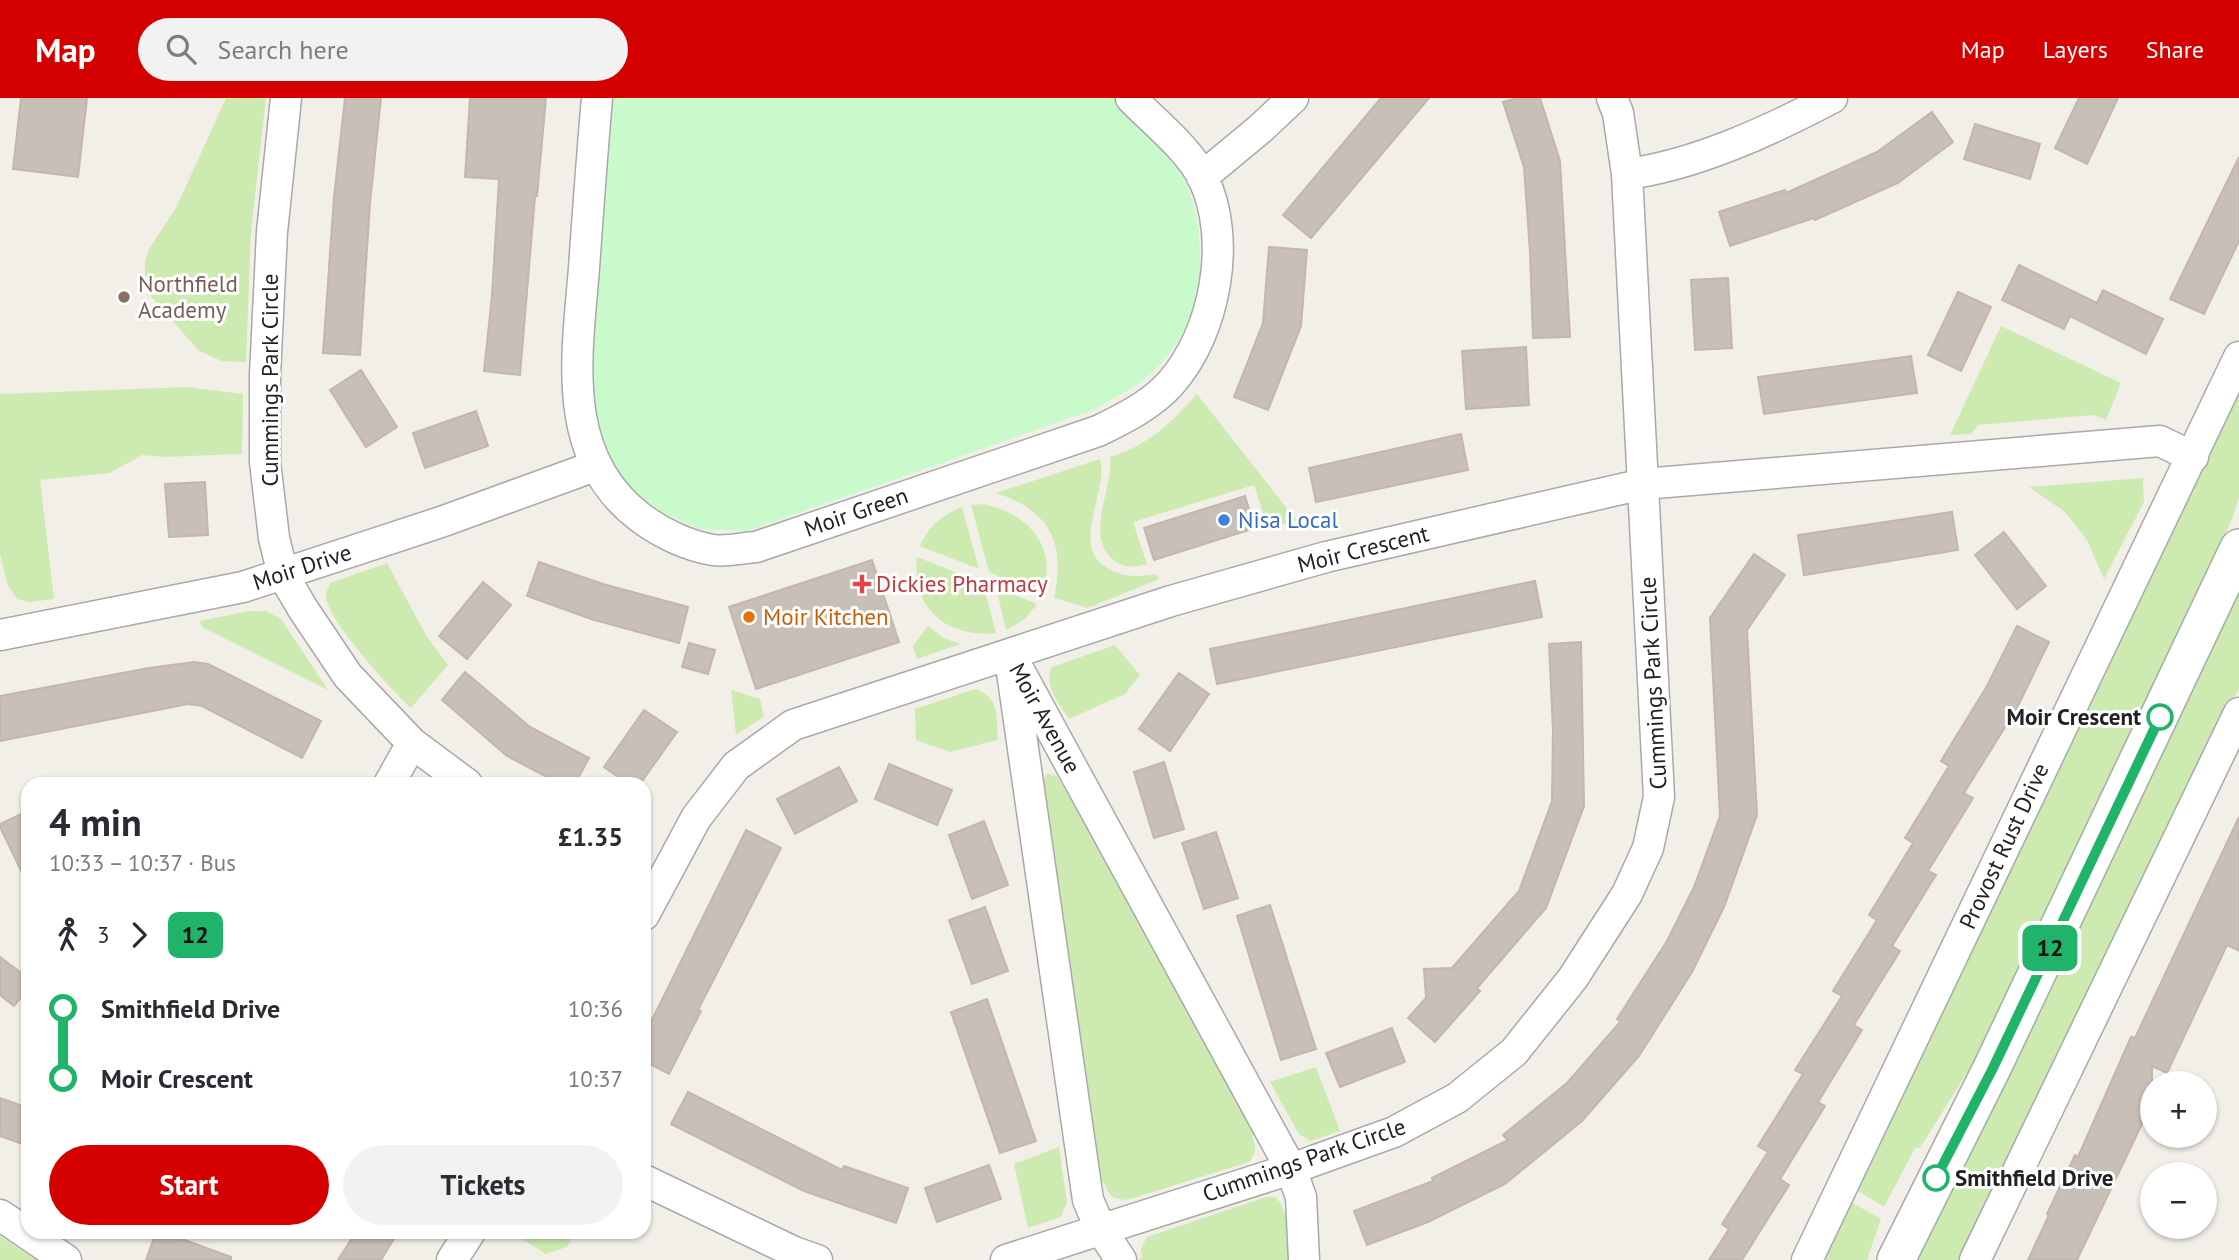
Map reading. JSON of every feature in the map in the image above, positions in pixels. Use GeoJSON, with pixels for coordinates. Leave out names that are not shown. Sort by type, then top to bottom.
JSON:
{"type":"FeatureCollection","features":[{"type":"Feature","properties":{"kind":"street","name":"Cummings Park Circle"},"geometry":{"type":"LineString","coordinates":[[286,98],[272,232],[265,375],[265,462],[274,538],[283,575],[348,676],[412,743],[458,777]]}},
{"type":"Feature","properties":{"kind":"street","name":"Moir Green"},"geometry":{"type":"LineString","coordinates":[[597,98],[577,375],[584,436],[595,466],[611,491],[631,510],[650,525],[673,537],[714,550],[755,547],[1098,431],[1123,419],[1168,386],[1185,366],[1208,318],[1216,272],[1216,223],[1202,177],[1184,152],[1131,98]]}},
{"type":"Feature","properties":{"kind":"street"},"geometry":{"type":"LineString","coordinates":[[1202,177],[1293,98]]}},
{"type":"Feature","properties":{"kind":"street","name":"Cummings Park Circle"},"geometry":{"type":"LineString","coordinates":[[1006,1260],[1291,1169],[1394,1132],[1457,1098],[1514,1052],[1573,978],[1627,894],[1648,848],[1659,797],[1628,174],[1618,113],[1612,98]]}},
{"type":"Feature","properties":{"kind":"street"},"geometry":{"type":"LineString","coordinates":[[1628,174],[1654,171],[1729,145],[1832,98]]}},
{"type":"Feature","properties":{"kind":"street","name":"Provost Rust Drive"},"geometry":{"type":"LineString","coordinates":[[1807,1260],[2239,358]]}},
{"type":"Feature","properties":{"kind":"street","name":"Moir Crescent"},"geometry":{"type":"LineString","coordinates":[[651,893],[696,818],[736,766],[793,725],[1171,601],[1326,557],[1643,484],[2160,441],[2193,457]]}},
{"type":"Feature","properties":{"kind":"street","name":"Moir Drive"},"geometry":{"type":"LineString","coordinates":[[0,635],[230,589],[283,575],[595,466]]}},
{"type":"Feature","properties":{"kind":"street"},"geometry":{"type":"LineString","coordinates":[[1896,1260],[1993,1068],[2239,548]]}},
{"type":"Feature","properties":{"kind":"street","name":"Moir Avenue"},"geometry":{"type":"LineString","coordinates":[[1010,654],[1291,1169],[1301,1197],[1304,1260]]}},
{"type":"Feature","properties":{"kind":"street","name":"Moir Avenue"},"geometry":{"type":"LineString","coordinates":[[1010,654],[1088,1200],[1100,1228],[1121,1260]]}},
{"type":"Feature","properties":{"kind":"street"},"geometry":{"type":"LineString","coordinates":[[1975,1260],[2239,713]]}},
{"type":"Feature","properties":{"kind":"street"},"geometry":{"type":"LineString","coordinates":[[393,777],[412,743]]}},
{"type":"Feature","properties":{"kind":"street"},"geometry":{"type":"LineString","coordinates":[[651,1183],[794,1252],[817,1260]]}},
{"type":"Feature","properties":{"kind":"street"},"geometry":{"type":"LineString","coordinates":[[0,1215],[21,1229]]}},
{"type":"Feature","properties":{"kind":"street"},"geometry":{"type":"LineString","coordinates":[[35,1239],[66,1260]]}},
{"type":"Feature","properties":{"kind":"street"},"geometry":{"type":"LineString","coordinates":[[452,1260],[466,1239]]}},
{"type":"Feature","properties":{"kind":"green space"},"geometry":{"type":"Polygon","coordinates":[[[226,98],[266,98],[251,232],[246,362],[221,361],[198,350],[149,294],[145,278],[145,262],[149,249],[176,208],[226,98]]]}},
{"type":"Feature","properties":{"kind":"green space"},"geometry":{"type":"Polygon","coordinates":[[[612,98],[1116,98],[1169,152],[1183,177],[1193,204],[1199,233],[1200,262],[1197,291],[1189,319],[1176,345],[1158,367],[1136,385],[1096,409],[747,531],[699,529],[662,512],[635,493],[613,466],[595,423],[587,374],[612,98]]]}},
{"type":"Feature","properties":{"kind":"green space"},"geometry":{"type":"Polygon","coordinates":[[[2001,326],[2121,383],[2106,420],[2094,415],[1978,425],[1971,434],[1950,435],[2001,326]]]}},
{"type":"Feature","properties":{"kind":"green space"},"geometry":{"type":"Polygon","coordinates":[[[188,387],[243,394],[242,454],[164,457],[142,455],[110,473],[40,480],[54,599],[30,602],[17,599],[8,586],[0,555],[0,394],[188,387]]]}},
{"type":"Feature","properties":{"kind":"green space"},"geometry":{"type":"Polygon","coordinates":[[[2239,391],[2239,497],[2232,519],[2154,694],[1976,1058],[1920,1148],[1915,1148],[1884,1207],[1857,1190],[2239,391]]]}},
{"type":"Feature","properties":{"kind":"green space"},"geometry":{"type":"Polygon","coordinates":[[[1197,394],[1296,520],[1268,528],[1254,485],[1133,522],[1147,564],[1119,564],[1111,558],[1100,535],[1110,457],[1137,446],[1158,432],[1197,394]]]}},
{"type":"Feature","properties":{"kind":"green space"},"geometry":{"type":"Polygon","coordinates":[[[1100,459],[1100,485],[1091,530],[1094,555],[1103,565],[1116,572],[1135,576],[1156,574],[1159,579],[1088,608],[1054,598],[1058,560],[1050,531],[1030,509],[996,493],[1100,459]]]}},
{"type":"Feature","properties":{"kind":"green space"},"geometry":{"type":"Polygon","coordinates":[[[2143,478],[2144,502],[2104,579],[2087,540],[2065,512],[2029,487],[2143,478]]]}},
{"type":"Feature","properties":{"kind":"green space"},"geometry":{"type":"Polygon","coordinates":[[[982,504],[1013,515],[1036,534],[1043,547],[1046,562],[1046,577],[1041,594],[989,572],[971,505],[982,504]]]}},
{"type":"Feature","properties":{"kind":"green space"},"geometry":{"type":"Polygon","coordinates":[[[962,507],[979,569],[920,546],[937,522],[962,507]]]}},
{"type":"Feature","properties":{"kind":"green space"},"geometry":{"type":"Polygon","coordinates":[[[917,557],[983,583],[996,633],[962,631],[936,616],[926,605],[920,592],[917,557]]]}},
{"type":"Feature","properties":{"kind":"green space"},"geometry":{"type":"Polygon","coordinates":[[[387,563],[427,637],[448,665],[411,708],[347,636],[328,605],[326,594],[330,583],[387,563]]]}},
{"type":"Feature","properties":{"kind":"green space"},"geometry":{"type":"Polygon","coordinates":[[[996,587],[1037,604],[1025,619],[1006,630],[996,587]]]}},
{"type":"Feature","properties":{"kind":"green space"},"geometry":{"type":"Polygon","coordinates":[[[2239,589],[2239,688],[1965,1260],[1918,1260],[2239,589]]]}},
{"type":"Feature","properties":{"kind":"green space"},"geometry":{"type":"Polygon","coordinates":[[[249,611],[266,611],[281,619],[328,690],[202,627],[200,621],[249,611]]]}},
{"type":"Feature","properties":{"kind":"green space"},"geometry":{"type":"Polygon","coordinates":[[[928,626],[945,639],[961,644],[917,659],[913,646],[928,626]]]}},
{"type":"Feature","properties":{"kind":"green space"},"geometry":{"type":"Polygon","coordinates":[[[1115,645],[1140,675],[1125,694],[1069,719],[1051,687],[1049,680],[1052,667],[1115,645]]]}},
{"type":"Feature","properties":{"kind":"green space"},"geometry":{"type":"Polygon","coordinates":[[[975,689],[989,698],[996,709],[998,740],[950,752],[916,740],[915,709],[975,689]]]}},
{"type":"Feature","properties":{"kind":"green space"},"geometry":{"type":"Polygon","coordinates":[[[731,690],[760,699],[764,717],[736,735],[731,690]]]}},
{"type":"Feature","properties":{"kind":"green space"},"geometry":{"type":"Polygon","coordinates":[[[1047,774],[1057,776],[1249,1112],[1258,1134],[1252,1135],[1255,1150],[1249,1162],[1127,1200],[1112,1196],[1104,1182],[1095,1185],[1042,781],[1047,774]]]}},
{"type":"Feature","properties":{"kind":"green space"},"geometry":{"type":"Polygon","coordinates":[[[1316,1067],[1340,1131],[1310,1141],[1299,1134],[1270,1082],[1316,1067]]]}},
{"type":"Feature","properties":{"kind":"green space"},"geometry":{"type":"Polygon","coordinates":[[[1059,1147],[1067,1202],[1061,1217],[1028,1228],[1014,1164],[1059,1147]]]}},
{"type":"Feature","properties":{"kind":"green space"},"geometry":{"type":"Polygon","coordinates":[[[1266,1197],[1275,1197],[1281,1203],[1284,1214],[1289,1214],[1291,1260],[1138,1260],[1142,1257],[1141,1249],[1147,1237],[1266,1197]]]}},
{"type":"Feature","properties":{"kind":"green space"},"geometry":{"type":"Polygon","coordinates":[[[1851,1202],[1881,1219],[1867,1260],[1823,1260],[1851,1202]]]}},
{"type":"Feature","properties":{"kind":"green space"},"geometry":{"type":"Polygon","coordinates":[[[0,1236],[37,1260],[0,1260],[0,1236]]]}},
{"type":"Feature","properties":{"kind":"green space"},"geometry":{"type":"Polygon","coordinates":[[[521,1239],[571,1239],[567,1247],[546,1254],[521,1239]]]}},
{"type":"Feature","properties":{"kind":"building"},"geometry":{"type":"Polygon","coordinates":[[[21,98],[87,98],[78,177],[13,169],[21,98]]]}},
{"type":"Feature","properties":{"kind":"building"},"geometry":{"type":"Polygon","coordinates":[[[345,98],[381,98],[370,203],[360,355],[323,353],[334,197],[345,98]]]}},
{"type":"Feature","properties":{"kind":"building"},"geometry":{"type":"Polygon","coordinates":[[[470,98],[546,98],[520,375],[484,371],[492,296],[499,179],[465,177],[470,98]]]}},
{"type":"Feature","properties":{"kind":"building"},"geometry":{"type":"Polygon","coordinates":[[[1381,98],[1429,98],[1311,238],[1283,215],[1381,98]]]}},
{"type":"Feature","properties":{"kind":"building"},"geometry":{"type":"Polygon","coordinates":[[[1517,98],[1540,98],[1560,161],[1570,337],[1533,338],[1524,167],[1503,102],[1517,98]]]}},
{"type":"Feature","properties":{"kind":"building"},"geometry":{"type":"Polygon","coordinates":[[[2079,98],[2118,98],[2087,164],[2055,148],[2079,98]]]}},
{"type":"Feature","properties":{"kind":"building"},"geometry":{"type":"Polygon","coordinates":[[[1932,112],[1953,142],[1898,183],[1815,220],[1814,218],[1730,246],[1719,212],[1785,190],[1786,193],[1877,152],[1932,112]]]}},
{"type":"Feature","properties":{"kind":"building"},"geometry":{"type":"Polygon","coordinates":[[[1975,124],[2040,144],[2030,179],[1964,159],[1975,124]]]}},
{"type":"Feature","properties":{"kind":"building"},"geometry":{"type":"Polygon","coordinates":[[[2239,157],[2239,241],[2204,314],[2170,299],[2239,157]]]}},
{"type":"Feature","properties":{"kind":"building"},"geometry":{"type":"Polygon","coordinates":[[[1269,247],[1307,250],[1301,326],[1268,410],[1234,397],[1263,323],[1269,247]]]}},
{"type":"Feature","properties":{"kind":"building"},"geometry":{"type":"Polygon","coordinates":[[[2019,265],[2097,303],[2103,290],[2163,319],[2146,354],[2070,316],[2064,329],[2002,300],[2019,265]]]}},
{"type":"Feature","properties":{"kind":"building"},"geometry":{"type":"Polygon","coordinates":[[[1728,278],[1732,348],[1695,350],[1691,280],[1728,278]]]}},
{"type":"Feature","properties":{"kind":"building"},"geometry":{"type":"Polygon","coordinates":[[[1958,292],[1991,307],[1961,371],[1928,355],[1958,292]]]}},
{"type":"Feature","properties":{"kind":"building"},"geometry":{"type":"Polygon","coordinates":[[[1526,347],[1529,405],[1466,409],[1462,351],[1526,347]]]}},
{"type":"Feature","properties":{"kind":"building"},"geometry":{"type":"Polygon","coordinates":[[[1911,356],[1917,393],[1764,414],[1758,377],[1911,356]]]}},
{"type":"Feature","properties":{"kind":"building"},"geometry":{"type":"Polygon","coordinates":[[[361,370],[397,427],[366,447],[330,390],[361,370]]]}},
{"type":"Feature","properties":{"kind":"building"},"geometry":{"type":"Polygon","coordinates":[[[476,411],[488,446],[425,468],[413,433],[476,411]]]}},
{"type":"Feature","properties":{"kind":"building"},"geometry":{"type":"Polygon","coordinates":[[[1461,434],[1468,470],[1316,502],[1309,468],[1461,434]]]}},
{"type":"Feature","properties":{"kind":"building"},"geometry":{"type":"Polygon","coordinates":[[[205,482],[208,535],[169,537],[165,484],[205,482]]]}},
{"type":"Feature","properties":{"kind":"building"},"geometry":{"type":"Polygon","coordinates":[[[1245,496],[1255,528],[1154,560],[1144,528],[1245,496]]]}},
{"type":"Feature","properties":{"kind":"building"},"geometry":{"type":"Polygon","coordinates":[[[1952,512],[1958,550],[1804,575],[1798,535],[1952,512]]]}},
{"type":"Feature","properties":{"kind":"building"},"geometry":{"type":"Polygon","coordinates":[[[2004,532],[2046,586],[2017,609],[1975,555],[2004,532]]]}},
{"type":"Feature","properties":{"kind":"building"},"geometry":{"type":"Polygon","coordinates":[[[1754,554],[1785,575],[1747,630],[1757,815],[1724,907],[1692,972],[1639,1056],[1582,1121],[1505,1184],[1428,1222],[1367,1245],[1354,1211],[1433,1181],[1432,1178],[1508,1140],[1503,1135],[1567,1083],[1621,1021],[1617,1019],[1667,941],[1694,887],[1720,816],[1710,618],[1754,554]]]}},
{"type":"Feature","properties":{"kind":"building"},"geometry":{"type":"Polygon","coordinates":[[[872,560],[899,642],[756,689],[729,607],[872,560]]]}},
{"type":"Feature","properties":{"kind":"building"},"geometry":{"type":"Polygon","coordinates":[[[539,562],[603,584],[688,607],[679,643],[591,619],[527,596],[539,562]]]}},
{"type":"Feature","properties":{"kind":"building"},"geometry":{"type":"Polygon","coordinates":[[[1535,581],[1542,617],[1217,684],[1210,649],[1535,581]]]}},
{"type":"Feature","properties":{"kind":"building"},"geometry":{"type":"Polygon","coordinates":[[[483,582],[511,605],[467,659],[439,636],[483,582]]]}},
{"type":"Feature","properties":{"kind":"building"},"geometry":{"type":"Polygon","coordinates":[[[2017,626],[2049,642],[2017,708],[1964,793],[1973,798],[1928,871],[1936,875],[1892,946],[1900,951],[1854,1025],[1862,1030],[1818,1102],[1825,1106],[1780,1179],[1789,1185],[1742,1260],[1709,1260],[1729,1229],[1722,1224],[1768,1152],[1758,1146],[1803,1074],[1795,1070],[1842,996],[1833,991],[1877,920],[1869,915],[1913,843],[1905,838],[1949,766],[1941,761],[1987,686],[2017,626]]]}},
{"type":"Feature","properties":{"kind":"building"},"geometry":{"type":"Polygon","coordinates":[[[1581,642],[1584,806],[1546,908],[1477,988],[1480,991],[1435,1042],[1408,1018],[1426,998],[1424,969],[1452,968],[1519,891],[1552,801],[1553,730],[1549,644],[1581,642]]]}},
{"type":"Feature","properties":{"kind":"building"},"geometry":{"type":"Polygon","coordinates":[[[689,643],[715,650],[708,674],[682,667],[689,643]]]}},
{"type":"Feature","properties":{"kind":"building"},"geometry":{"type":"Polygon","coordinates":[[[194,662],[208,664],[321,721],[302,758],[202,706],[188,704],[0,741],[0,696],[194,662]]]}},
{"type":"Feature","properties":{"kind":"building"},"geometry":{"type":"Polygon","coordinates":[[[465,672],[530,727],[589,758],[579,777],[547,777],[507,756],[442,700],[465,672]]]}},
{"type":"Feature","properties":{"kind":"building"},"geometry":{"type":"Polygon","coordinates":[[[1179,673],[1209,694],[1170,751],[1139,729],[1179,673]]]}},
{"type":"Feature","properties":{"kind":"building"},"geometry":{"type":"Polygon","coordinates":[[[644,710],[677,732],[645,777],[618,777],[604,767],[644,710]]]}},
{"type":"Feature","properties":{"kind":"building"},"geometry":{"type":"Polygon","coordinates":[[[1164,762],[1184,829],[1154,838],[1134,772],[1164,762]]]}},
{"type":"Feature","properties":{"kind":"building"},"geometry":{"type":"Polygon","coordinates":[[[889,764],[952,790],[937,825],[875,799],[889,764]]]}},
{"type":"Feature","properties":{"kind":"building"},"geometry":{"type":"Polygon","coordinates":[[[839,767],[857,801],[795,834],[777,799],[839,767]]]}},
{"type":"Feature","properties":{"kind":"building"},"geometry":{"type":"Polygon","coordinates":[[[21,814],[21,870],[0,827],[0,824],[21,814]]]}},
{"type":"Feature","properties":{"kind":"building"},"geometry":{"type":"Polygon","coordinates":[[[2239,817],[2239,951],[2227,945],[2168,1071],[2152,1066],[2152,1071],[2140,1071],[2140,1128],[2077,1260],[2028,1260],[2075,1155],[2078,1157],[2131,1037],[2135,1038],[2239,817]]]}},
{"type":"Feature","properties":{"kind":"building"},"geometry":{"type":"Polygon","coordinates":[[[984,821],[1008,885],[972,899],[949,835],[984,821]]]}},
{"type":"Feature","properties":{"kind":"building"},"geometry":{"type":"Polygon","coordinates":[[[746,830],[781,848],[698,1010],[701,1011],[669,1074],[651,1065],[651,1022],[746,830]]]}},
{"type":"Feature","properties":{"kind":"building"},"geometry":{"type":"Polygon","coordinates":[[[1216,832],[1238,898],[1204,909],[1182,843],[1216,832]]]}},
{"type":"Feature","properties":{"kind":"building"},"geometry":{"type":"Polygon","coordinates":[[[1270,905],[1316,1049],[1281,1060],[1237,916],[1270,905]]]}},
{"type":"Feature","properties":{"kind":"building"},"geometry":{"type":"Polygon","coordinates":[[[985,907],[1008,971],[972,984],[949,920],[985,907]]]}},
{"type":"Feature","properties":{"kind":"building"},"geometry":{"type":"Polygon","coordinates":[[[0,957],[21,973],[21,997],[14,1006],[0,995],[0,957]]]}},
{"type":"Feature","properties":{"kind":"building"},"geometry":{"type":"Polygon","coordinates":[[[987,999],[1036,1141],[1000,1153],[951,1012],[987,999]]]}},
{"type":"Feature","properties":{"kind":"building"},"geometry":{"type":"Polygon","coordinates":[[[1392,1028],[1405,1062],[1340,1087],[1326,1053],[1392,1028]]]}},
{"type":"Feature","properties":{"kind":"building"},"geometry":{"type":"Polygon","coordinates":[[[688,1092],[842,1170],[844,1166],[908,1188],[896,1223],[804,1191],[671,1124],[688,1092]]]}},
{"type":"Feature","properties":{"kind":"building"},"geometry":{"type":"Polygon","coordinates":[[[0,1098],[21,1106],[21,1144],[0,1136],[0,1098]]]}},
{"type":"Feature","properties":{"kind":"building"},"geometry":{"type":"Polygon","coordinates":[[[989,1165],[1001,1199],[937,1222],[925,1188],[989,1165]]]}},
{"type":"Feature","properties":{"kind":"building"},"geometry":{"type":"Polygon","coordinates":[[[154,1239],[182,1239],[231,1257],[231,1260],[146,1260],[154,1239]]]}},
{"type":"Feature","properties":{"kind":"building"},"geometry":{"type":"Polygon","coordinates":[[[352,1239],[394,1239],[381,1260],[338,1260],[352,1239]]]}},
{"type":"Feature","properties":{"kind":"bus line","name":"12"},"geometry":{"type":"LineString","coordinates":[[1936,1178],[1993,1068],[2160,717]]}},
{"type":"Feature","properties":{"kind":"place","name":"Northfield Academy"},"geometry":{"type":"Point","coordinates":[124,297]}},
{"type":"Feature","properties":{"kind":"place","name":"Nisa Local"},"geometry":{"type":"Point","coordinates":[1224,520]}},
{"type":"Feature","properties":{"kind":"place","name":"Dickies Pharmacy"},"geometry":{"type":"Point","coordinates":[862,584]}},
{"type":"Feature","properties":{"kind":"place","name":"Moir Kitchen"},"geometry":{"type":"Point","coordinates":[749,617]}},
{"type":"Feature","properties":{"kind":"place","name":"Moir Crescent"},"geometry":{"type":"Point","coordinates":[2160,717]}},
{"type":"Feature","properties":{"kind":"place","name":"Smithfield Drive"},"geometry":{"type":"Point","coordinates":[1936,1178]}}]}
